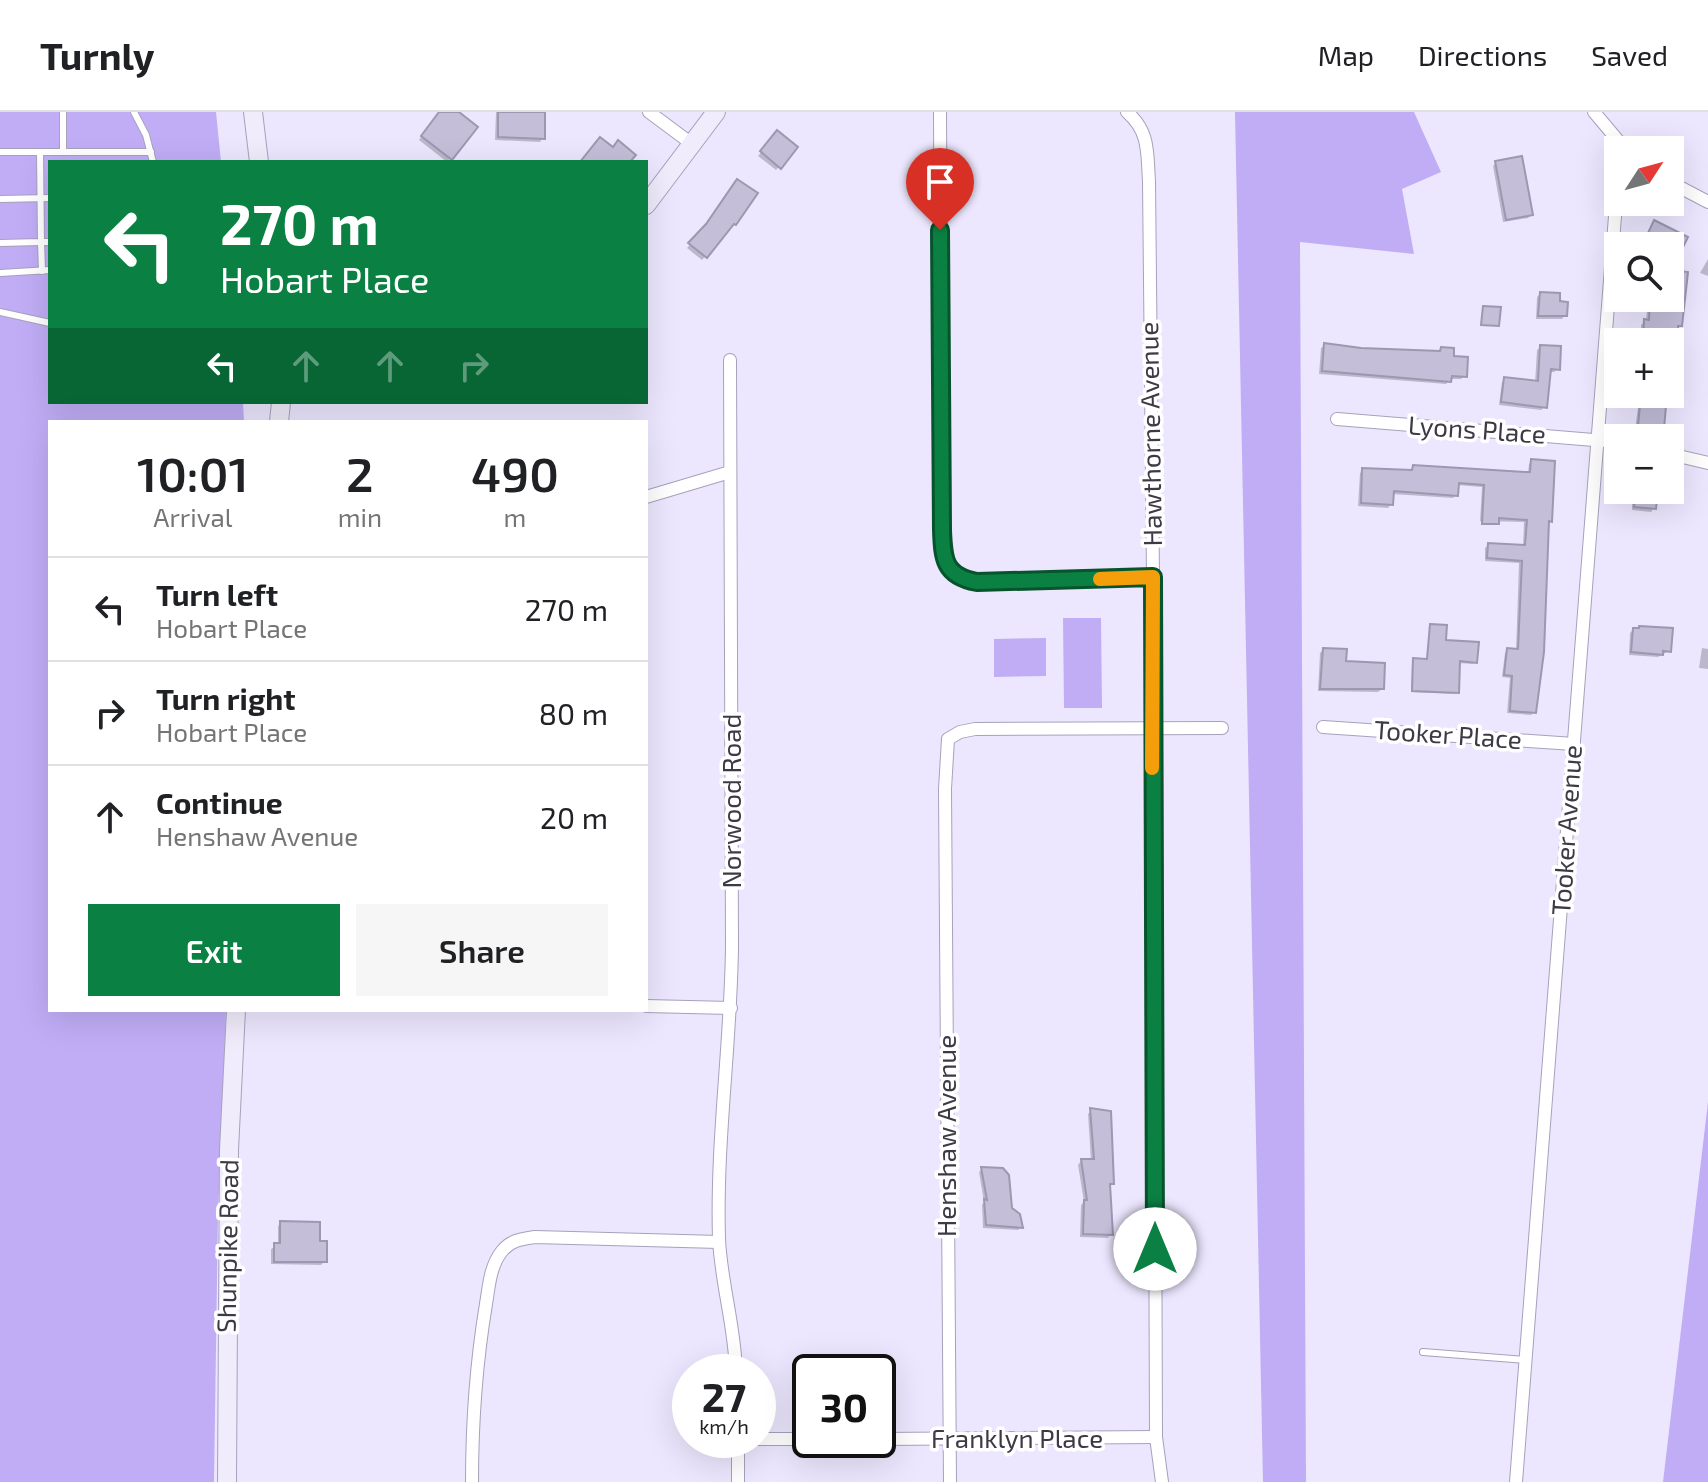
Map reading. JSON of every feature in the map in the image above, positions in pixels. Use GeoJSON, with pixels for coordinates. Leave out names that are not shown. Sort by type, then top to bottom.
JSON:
{"type":"FeatureCollection","features":[{"type":"Feature","properties":{"kind":"street"},"geometry":{"type":"LineString","coordinates":[[253,112],[259,160]]}},
{"type":"Feature","properties":{"kind":"street"},"geometry":{"type":"LineString","coordinates":[[649,112],[692,144]]}},
{"type":"Feature","properties":{"kind":"street"},"geometry":{"type":"LineString","coordinates":[[648,202],[716,112]]}},
{"type":"Feature","properties":{"kind":"street"},"geometry":{"type":"LineString","coordinates":[[940,112],[944,558],[950,570],[964,580],[977,582],[1153,577]]}},
{"type":"Feature","properties":{"kind":"street","name":"Hawthorne Avenue"},"geometry":{"type":"LineString","coordinates":[[1127,112],[1139,122],[1147,137],[1153,577],[1156,1437],[1162,1482]]}},
{"type":"Feature","properties":{"kind":"street"},"geometry":{"type":"LineString","coordinates":[[1594,112],[1613,136]]}},
{"type":"Feature","properties":{"kind":"street"},"geometry":{"type":"LineString","coordinates":[[1684,189],[1708,202]]}},
{"type":"Feature","properties":{"kind":"street","name":"Tooker Avenue"},"geometry":{"type":"LineString","coordinates":[[1516,1482],[1615,216]]}},
{"type":"Feature","properties":{"kind":"street","name":"Norwood Road"},"geometry":{"type":"LineString","coordinates":[[730,360],[731,1008],[719,1131],[719,1242],[734,1354]]}},
{"type":"Feature","properties":{"kind":"street","name":"Lyons Place"},"geometry":{"type":"LineString","coordinates":[[1337,419],[1604,441]]}},
{"type":"Feature","properties":{"kind":"street"},"geometry":{"type":"LineString","coordinates":[[1684,457],[1708,463]]}},
{"type":"Feature","properties":{"kind":"street"},"geometry":{"type":"LineString","coordinates":[[648,496],[730,472]]}},
{"type":"Feature","properties":{"kind":"street","name":"Tooker Place"},"geometry":{"type":"LineString","coordinates":[[1323,727],[1574,744]]}},
{"type":"Feature","properties":{"kind":"street"},"geometry":{"type":"LineString","coordinates":[[1152,730],[1222,728]]}},
{"type":"Feature","properties":{"kind":"street","name":"Henshaw Avenue"},"geometry":{"type":"LineString","coordinates":[[950,1482],[945,789],[948,739],[975,729],[1152,730]]}},
{"type":"Feature","properties":{"kind":"street"},"geometry":{"type":"LineString","coordinates":[[648,1006],[731,1008]]}},
{"type":"Feature","properties":{"kind":"street","name":"Shunpike Road"},"geometry":{"type":"LineString","coordinates":[[227,1482],[228,1165],[236,1012]]}},
{"type":"Feature","properties":{"kind":"street"},"geometry":{"type":"LineString","coordinates":[[472,1482],[472,1411],[478,1352],[493,1267],[503,1251],[517,1240],[535,1237],[719,1242]]}},
{"type":"Feature","properties":{"kind":"street","name":"Franklyn Place"},"geometry":{"type":"LineString","coordinates":[[896,1439],[1156,1437]]}},
{"type":"Feature","properties":{"kind":"street"},"geometry":{"type":"LineString","coordinates":[[738,1458],[738,1482]]}},
{"type":"Feature","properties":{"kind":"lane"},"geometry":{"type":"LineString","coordinates":[[63,112],[63,152]]}},
{"type":"Feature","properties":{"kind":"lane"},"geometry":{"type":"LineString","coordinates":[[134,112],[146,135],[153,160]]}},
{"type":"Feature","properties":{"kind":"lane"},"geometry":{"type":"LineString","coordinates":[[0,152],[151,152]]}},
{"type":"Feature","properties":{"kind":"lane"},"geometry":{"type":"LineString","coordinates":[[0,273],[46,271],[41,242],[40,152]]}},
{"type":"Feature","properties":{"kind":"lane"},"geometry":{"type":"LineString","coordinates":[[0,199],[48,198]]}},
{"type":"Feature","properties":{"kind":"lane"},"geometry":{"type":"LineString","coordinates":[[0,243],[48,242]]}},
{"type":"Feature","properties":{"kind":"lane"},"geometry":{"type":"LineString","coordinates":[[0,312],[48,323]]}},
{"type":"Feature","properties":{"kind":"lane"},"geometry":{"type":"LineString","coordinates":[[1423,1352],[1526,1360]]}},
{"type":"Feature","properties":{"kind":"shaded area"},"geometry":{"type":"Polygon","coordinates":[[[0,112],[216,112],[221,160],[48,160],[48,404],[243,404],[244,420],[48,420],[48,1012],[226,1012],[218,1214],[214,1482],[0,1482],[0,112]]]}},
{"type":"Feature","properties":{"kind":"shaded area"},"geometry":{"type":"Polygon","coordinates":[[[1235,112],[1414,112],[1441,172],[1402,189],[1414,254],[1300,242],[1306,1482],[1263,1482],[1235,112]]]}},
{"type":"Feature","properties":{"kind":"shaded area"},"geometry":{"type":"Polygon","coordinates":[[[1063,618],[1101,618],[1102,708],[1064,708],[1063,618]]]}},
{"type":"Feature","properties":{"kind":"shaded area"},"geometry":{"type":"Polygon","coordinates":[[[1046,638],[1046,676],[994,677],[994,639],[1046,638]]]}},
{"type":"Feature","properties":{"kind":"shaded area"},"geometry":{"type":"Polygon","coordinates":[[[1708,1102],[1708,1482],[1663,1482],[1708,1102]]]}},
{"type":"Feature","properties":{"kind":"building"},"geometry":{"type":"Polygon","coordinates":[[[439,112],[459,112],[478,127],[452,160],[421,136],[439,112]]]}},
{"type":"Feature","properties":{"kind":"building"},"geometry":{"type":"Polygon","coordinates":[[[498,112],[545,112],[545,139],[498,137],[498,112]]]}},
{"type":"Feature","properties":{"kind":"building"},"geometry":{"type":"Polygon","coordinates":[[[777,130],[798,147],[781,169],[760,151],[777,130]]]}},
{"type":"Feature","properties":{"kind":"building"},"geometry":{"type":"Polygon","coordinates":[[[600,137],[613,147],[618,140],[636,155],[632,160],[582,160],[600,137]]]}},
{"type":"Feature","properties":{"kind":"building"},"geometry":{"type":"Polygon","coordinates":[[[1522,156],[1533,215],[1506,220],[1495,161],[1522,156]]]}},
{"type":"Feature","properties":{"kind":"building"},"geometry":{"type":"Polygon","coordinates":[[[737,179],[758,193],[736,225],[707,258],[688,243],[706,224],[737,179]]]}},
{"type":"Feature","properties":{"kind":"building"},"geometry":{"type":"Polygon","coordinates":[[[1654,220],[1678,232],[1648,232],[1654,220]]]}},
{"type":"Feature","properties":{"kind":"building"},"geometry":{"type":"Polygon","coordinates":[[[1684,272],[1688,272],[1684,308],[1684,272]]]}},
{"type":"Feature","properties":{"kind":"building"},"geometry":{"type":"Polygon","coordinates":[[[1540,292],[1560,293],[1560,301],[1568,302],[1567,316],[1538,316],[1540,292]]]}},
{"type":"Feature","properties":{"kind":"building"},"geometry":{"type":"Polygon","coordinates":[[[1483,306],[1501,307],[1499,326],[1481,325],[1483,306]]]}},
{"type":"Feature","properties":{"kind":"building"},"geometry":{"type":"Polygon","coordinates":[[[1649,312],[1684,312],[1682,326],[1678,328],[1644,328],[1644,319],[1649,320],[1649,312]]]}},
{"type":"Feature","properties":{"kind":"building"},"geometry":{"type":"Polygon","coordinates":[[[1324,343],[1361,348],[1440,351],[1441,347],[1454,348],[1454,356],[1468,357],[1467,377],[1452,376],[1451,382],[1322,371],[1324,343]]]}},
{"type":"Feature","properties":{"kind":"building"},"geometry":{"type":"Polygon","coordinates":[[[1540,345],[1561,346],[1560,370],[1551,369],[1547,408],[1501,402],[1504,377],[1538,381],[1540,345]]]}},
{"type":"Feature","properties":{"kind":"building"},"geometry":{"type":"Polygon","coordinates":[[[1640,408],[1666,408],[1664,424],[1638,424],[1640,408]]]}},
{"type":"Feature","properties":{"kind":"building"},"geometry":{"type":"Polygon","coordinates":[[[1531,459],[1555,461],[1552,522],[1549,521],[1544,652],[1536,713],[1510,711],[1512,676],[1504,675],[1507,648],[1518,649],[1522,561],[1487,558],[1488,543],[1525,545],[1527,520],[1499,518],[1499,524],[1482,524],[1484,485],[1459,483],[1458,496],[1394,491],[1393,505],[1361,503],[1362,468],[1412,470],[1413,465],[1530,472],[1531,459]]]}},
{"type":"Feature","properties":{"kind":"building"},"geometry":{"type":"Polygon","coordinates":[[[1634,504],[1657,504],[1656,509],[1634,507],[1634,504]]]}},
{"type":"Feature","properties":{"kind":"building"},"geometry":{"type":"Polygon","coordinates":[[[1430,624],[1447,625],[1446,640],[1479,642],[1477,663],[1460,661],[1459,693],[1412,691],[1413,658],[1427,659],[1430,624]]]}},
{"type":"Feature","properties":{"kind":"building"},"geometry":{"type":"Polygon","coordinates":[[[1633,628],[1673,628],[1671,652],[1663,651],[1663,655],[1631,652],[1633,628]]]}},
{"type":"Feature","properties":{"kind":"building"},"geometry":{"type":"Polygon","coordinates":[[[1323,648],[1347,649],[1346,661],[1385,663],[1384,689],[1320,689],[1323,648]]]}},
{"type":"Feature","properties":{"kind":"building"},"geometry":{"type":"Polygon","coordinates":[[[1090,1108],[1111,1111],[1113,1235],[1083,1234],[1084,1200],[1087,1200],[1081,1159],[1094,1159],[1090,1108]]]}},
{"type":"Feature","properties":{"kind":"building"},"geometry":{"type":"Polygon","coordinates":[[[981,1167],[1003,1168],[1009,1175],[1012,1208],[1020,1214],[1023,1228],[986,1225],[984,1199],[987,1200],[981,1167]]]}},
{"type":"Feature","properties":{"kind":"building"},"geometry":{"type":"Polygon","coordinates":[[[280,1221],[320,1222],[320,1241],[327,1241],[327,1262],[274,1262],[274,1243],[280,1243],[280,1221]]]}},
{"type":"Feature","properties":{"kind":"slow traffic"},"geometry":{"type":"LineString","coordinates":[[1100,579],[1153,577],[1152,768]]}},
{"type":"Feature","properties":{"kind":"route"},"geometry":{"type":"LineString","coordinates":[[940,230],[942,545],[950,570],[964,580],[977,582],[1153,577],[1155,1249]]}}]}
